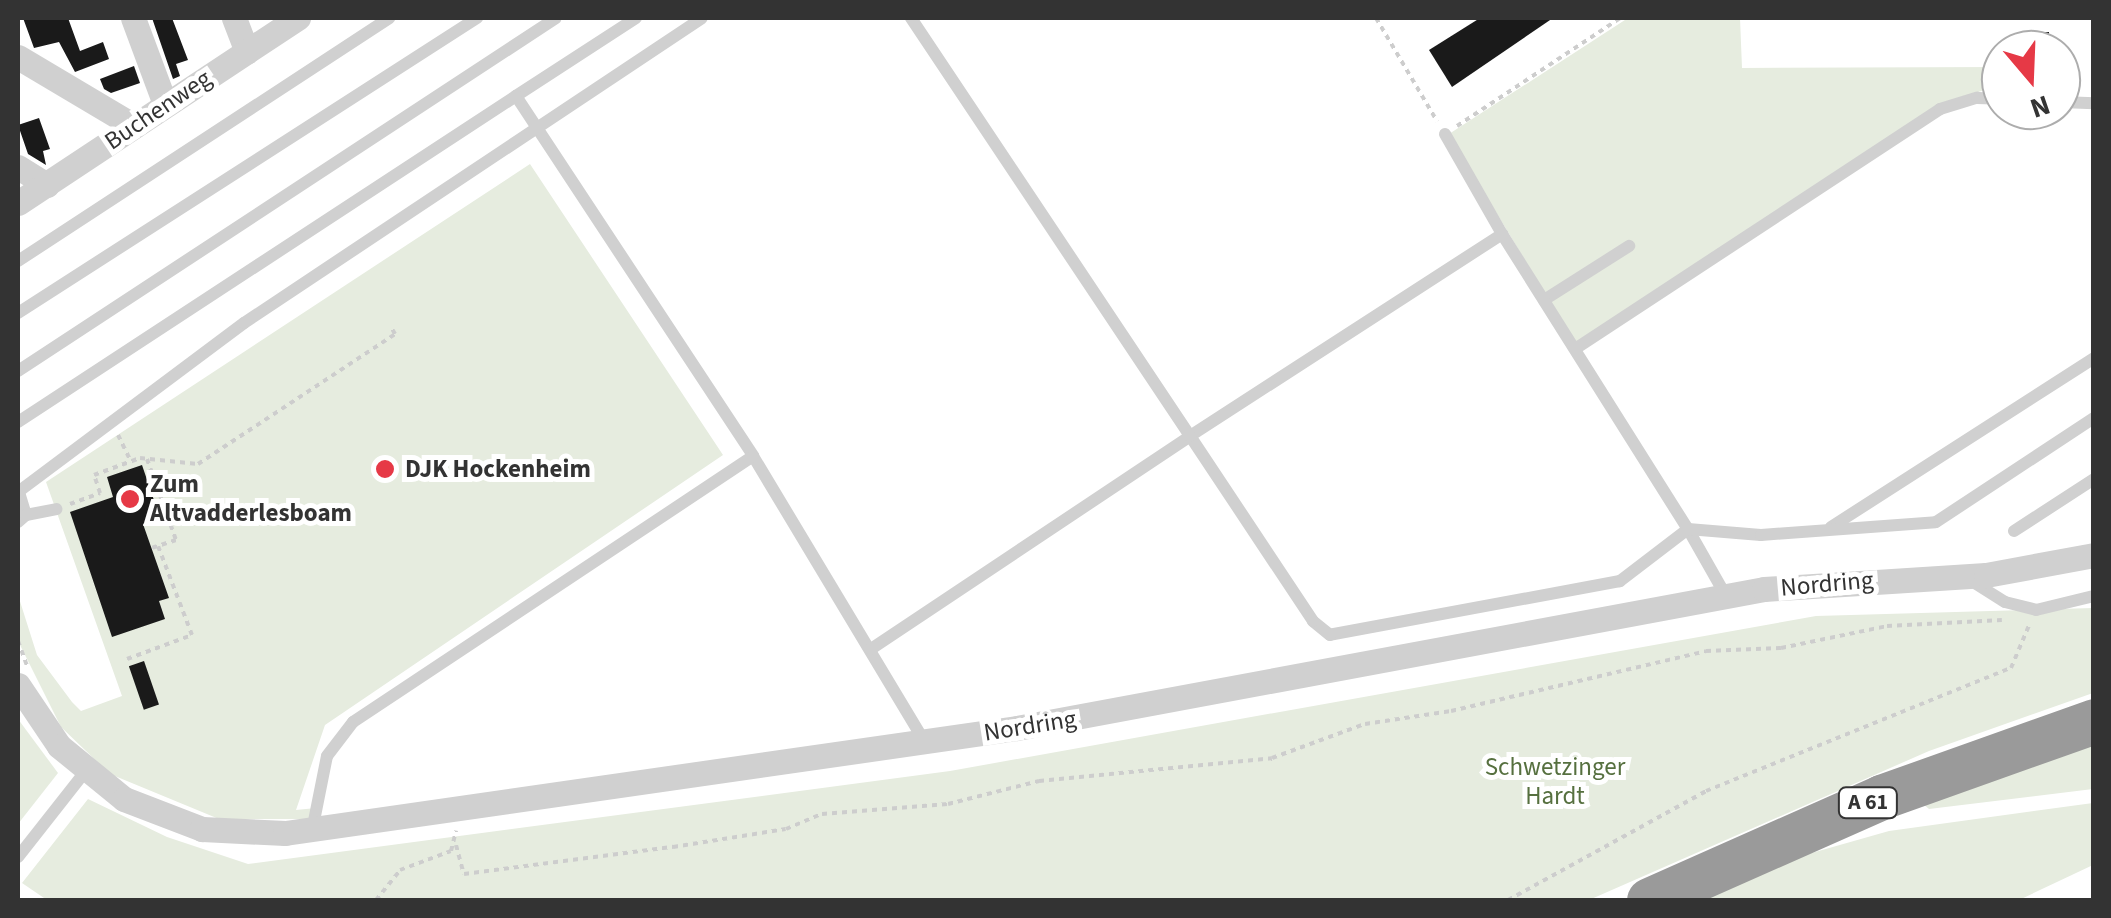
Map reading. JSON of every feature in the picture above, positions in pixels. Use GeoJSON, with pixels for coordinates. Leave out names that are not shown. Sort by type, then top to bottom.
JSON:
{"type":"FeatureCollection","features":[{"type":"Feature","properties":{"kind":"highway","name":"A 61"},"geometry":{"type":"LineString","coordinates":[[1649,900],[1866,804],[2094,720]]}},
{"type":"Feature","properties":{"kind":"street"},"geometry":{"type":"LineString","coordinates":[[133,18],[166,104]]}},
{"type":"Feature","properties":{"kind":"street"},"geometry":{"type":"LineString","coordinates":[[234,18],[247,52]]}},
{"type":"Feature","properties":{"kind":"street","name":"Buchenweg"},"geometry":{"type":"LineString","coordinates":[[18,203],[298,18]]}},
{"type":"Feature","properties":{"kind":"street"},"geometry":{"type":"LineString","coordinates":[[18,57],[134,126]]}},
{"type":"Feature","properties":{"kind":"street"},"geometry":{"type":"LineString","coordinates":[[18,167],[46,185]]}},
{"type":"Feature","properties":{"kind":"street","name":"Nordring"},"geometry":{"type":"LineString","coordinates":[[26,683],[41,724],[85,772],[124,799],[189,825],[239,834],[312,831],[925,743],[1726,596],[1824,581],[1963,576],[2094,555]]}},
{"type":"Feature","properties":{"kind":"lane"},"geometry":{"type":"LineString","coordinates":[[18,261],[390,18]]}},
{"type":"Feature","properties":{"kind":"lane"},"geometry":{"type":"LineString","coordinates":[[18,314],[477,18]]}},
{"type":"Feature","properties":{"kind":"lane"},"geometry":{"type":"LineString","coordinates":[[18,371],[556,18]]}},
{"type":"Feature","properties":{"kind":"lane"},"geometry":{"type":"LineString","coordinates":[[18,422],[636,18]]}},
{"type":"Feature","properties":{"kind":"lane"},"geometry":{"type":"LineString","coordinates":[[56,509],[22,518],[18,490],[244,323],[702,18]]}},
{"type":"Feature","properties":{"kind":"lane"},"geometry":{"type":"LineString","coordinates":[[911,18],[1312,621],[1330,635],[1620,580],[1688,528],[1761,535],[1936,522],[2094,418]]}},
{"type":"Feature","properties":{"kind":"lane"},"geometry":{"type":"LineString","coordinates":[[516,96],[753,456],[925,743]]}},
{"type":"Feature","properties":{"kind":"lane"},"geometry":{"type":"LineString","coordinates":[[1575,349],[1940,109],[1981,98]]}},
{"type":"Feature","properties":{"kind":"lane"},"geometry":{"type":"LineString","coordinates":[[1445,134],[1502,234],[1688,528],[1726,596]]}},
{"type":"Feature","properties":{"kind":"lane"},"geometry":{"type":"LineString","coordinates":[[871,649],[1502,234]]}},
{"type":"Feature","properties":{"kind":"lane"},"geometry":{"type":"LineString","coordinates":[[1544,300],[1628,246]]}},
{"type":"Feature","properties":{"kind":"lane"},"geometry":{"type":"LineString","coordinates":[[1827,530],[2094,358]]}},
{"type":"Feature","properties":{"kind":"lane"},"geometry":{"type":"LineString","coordinates":[[312,831],[327,756],[353,722],[753,456]]}},
{"type":"Feature","properties":{"kind":"lane"},"geometry":{"type":"LineString","coordinates":[[2014,531],[2094,479]]}},
{"type":"Feature","properties":{"kind":"lane"},"geometry":{"type":"LineString","coordinates":[[1963,576],[2005,602],[2036,610],[2094,596]]}},
{"type":"Feature","properties":{"kind":"lane"},"geometry":{"type":"LineString","coordinates":[[18,858],[85,772]]}},
{"type":"Feature","properties":{"kind":"path"},"geometry":{"type":"LineString","coordinates":[[1376,18],[1445,134],[1620,18]]}},
{"type":"Feature","properties":{"kind":"path"},"geometry":{"type":"LineString","coordinates":[[56,509],[100,492],[94,475],[131,462],[147,459],[198,464],[395,334],[391,327]]}},
{"type":"Feature","properties":{"kind":"path"},"geometry":{"type":"LineString","coordinates":[[118,435],[131,462]]}},
{"type":"Feature","properties":{"kind":"path"},"geometry":{"type":"LineString","coordinates":[[127,659],[192,636],[155,547],[176,540],[147,459]]}},
{"type":"Feature","properties":{"kind":"path"},"geometry":{"type":"LineString","coordinates":[[453,811],[464,874],[786,829],[822,814],[948,804],[1039,780],[1272,758],[1365,724],[1706,651],[1781,648],[1887,626],[1996,622],[2036,610]]}},
{"type":"Feature","properties":{"kind":"path"},"geometry":{"type":"LineString","coordinates":[[1508,900],[1706,791],[2010,668],[2036,610]]}},
{"type":"Feature","properties":{"kind":"path"},"geometry":{"type":"LineString","coordinates":[[18,641],[26,683]]}},
{"type":"Feature","properties":{"kind":"path"},"geometry":{"type":"LineString","coordinates":[[376,900],[400,870],[456,845]]}},
{"type":"Feature","properties":{"kind":"green space"},"geometry":{"type":"Polygon","coordinates":[[[1628,18],[1740,18],[1742,68],[1981,67],[1981,91],[1936,107],[1576,345],[1449,134],[1628,18]]]}},
{"type":"Feature","properties":{"kind":"green space","name":"DJK Hockenheim"},"geometry":{"type":"Polygon","coordinates":[[[530,164],[723,455],[325,725],[296,810],[316,808],[313,819],[219,819],[110,774],[61,727],[18,641],[18,595],[37,655],[81,711],[122,696],[46,482],[530,164]]]}},
{"type":"Feature","properties":{"kind":"green space","name":"Schwetzinger Hardt"},"geometry":{"type":"Polygon","coordinates":[[[2093,608],[2093,693],[1929,751],[1589,900],[47,900],[22,883],[88,799],[167,837],[248,864],[950,771],[1816,616],[2093,608]]]}},
{"type":"Feature","properties":{"kind":"green space"},"geometry":{"type":"Polygon","coordinates":[[[18,719],[58,773],[18,824],[18,719]]]}},
{"type":"Feature","properties":{"kind":"green space"},"geometry":{"type":"Polygon","coordinates":[[[2093,743],[2093,789],[1929,809],[1923,804],[2093,743]]]}},
{"type":"Feature","properties":{"kind":"green space"},"geometry":{"type":"Polygon","coordinates":[[[2093,803],[2093,865],[2019,900],[1694,900],[1794,858],[1889,831],[2093,803]]]}},
{"type":"Feature","properties":{"kind":"building"},"geometry":{"type":"Polygon","coordinates":[[[23,18],[68,18],[80,51],[103,42],[109,59],[75,72],[59,42],[34,48],[23,18]]]}},
{"type":"Feature","properties":{"kind":"building"},"geometry":{"type":"Polygon","coordinates":[[[152,18],[172,18],[188,60],[176,64],[180,76],[173,79],[152,18]]]}},
{"type":"Feature","properties":{"kind":"building"},"geometry":{"type":"Polygon","coordinates":[[[1480,18],[1553,18],[1452,87],[1429,50],[1480,18]]]}},
{"type":"Feature","properties":{"kind":"building"},"geometry":{"type":"Polygon","coordinates":[[[134,66],[140,83],[111,93],[104,89],[100,79],[134,66]]]}},
{"type":"Feature","properties":{"kind":"building"},"geometry":{"type":"Polygon","coordinates":[[[39,118],[50,149],[43,151],[46,165],[28,154],[18,125],[39,118]]]}},
{"type":"Feature","properties":{"kind":"building"},"geometry":{"type":"Polygon","coordinates":[[[142,465],[160,518],[143,524],[169,598],[159,601],[165,619],[112,637],[70,512],[113,497],[107,477],[142,465]]]}},
{"type":"Feature","properties":{"kind":"building"},"geometry":{"type":"Polygon","coordinates":[[[144,661],[159,704],[144,710],[129,666],[144,661]]]}},
{"type":"Feature","properties":{"kind":"place","name":"DJK Hockenheim"},"geometry":{"type":"Point","coordinates":[385,469]}},
{"type":"Feature","properties":{"kind":"place","name":"Zum Altvadderlesboam"},"geometry":{"type":"Point","coordinates":[130,499]}}]}
